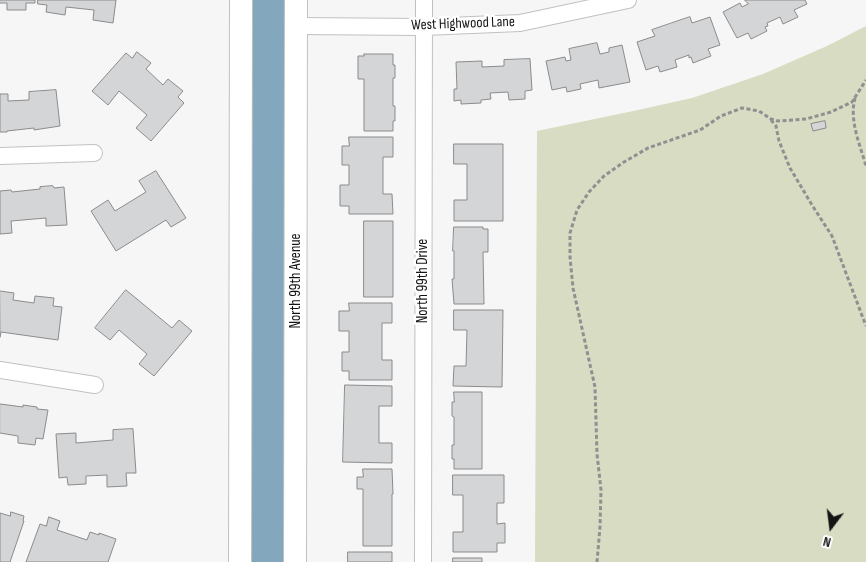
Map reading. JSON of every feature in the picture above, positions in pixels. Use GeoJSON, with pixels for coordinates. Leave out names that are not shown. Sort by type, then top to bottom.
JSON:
{"type":"FeatureCollection","features":[{"type":"Feature","properties":{"kind":"main road"},"geometry":{"type":"LineString","coordinates":[[240,562],[241,0]]}},
{"type":"Feature","properties":{"kind":"main road","name":"North 99th Avenue"},"geometry":{"type":"LineString","coordinates":[[295,562],[296,0]]}},
{"type":"Feature","properties":{"kind":"street","name":"North 99th Drive"},"geometry":{"type":"LineString","coordinates":[[423,562],[424,0]]}},
{"type":"Feature","properties":{"kind":"street","name":"West Highwood Lane"},"geometry":{"type":"LineString","coordinates":[[296,26],[424,27],[520,23],[628,0]]}},
{"type":"Feature","properties":{"kind":"street"},"geometry":{"type":"LineString","coordinates":[[0,156],[94,153]]}},
{"type":"Feature","properties":{"kind":"street"},"geometry":{"type":"LineString","coordinates":[[0,370],[95,385]]}},
{"type":"Feature","properties":{"kind":"path"},"geometry":{"type":"LineString","coordinates":[[597,562],[601,490],[596,438],[595,387],[573,288],[570,257],[570,233],[577,210],[588,192],[604,176],[648,148],[700,130],[721,116],[742,108],[759,112],[778,121],[806,119],[831,112],[852,102],[866,80]]}},
{"type":"Feature","properties":{"kind":"path"},"geometry":{"type":"LineString","coordinates":[[857,94],[853,105],[853,112],[857,137],[866,166]]}},
{"type":"Feature","properties":{"kind":"path"},"geometry":{"type":"LineString","coordinates":[[771,119],[776,126],[779,141],[790,168],[832,236],[866,326]]}},
{"type":"Feature","properties":{"kind":"green space"},"geometry":{"type":"Polygon","coordinates":[[[866,26],[866,562],[535,562],[537,131],[692,98],[763,74],[827,46],[866,26]]]}},
{"type":"Feature","properties":{"kind":"water"},"geometry":{"type":"Polygon","coordinates":[[[249,0],[285,0],[284,562],[247,562],[249,0]]]}},
{"type":"Feature","properties":{"kind":"building"},"geometry":{"type":"Polygon","coordinates":[[[0,0],[35,0],[35,3],[26,3],[26,10],[7,10],[7,3],[0,3],[0,0]]]}},
{"type":"Feature","properties":{"kind":"building"},"geometry":{"type":"Polygon","coordinates":[[[38,0],[116,0],[113,23],[93,20],[94,10],[66,7],[65,15],[46,12],[47,5],[38,4],[38,0]]]}},
{"type":"Feature","properties":{"kind":"building"},"geometry":{"type":"Polygon","coordinates":[[[745,0],[805,0],[807,4],[794,10],[798,17],[783,24],[780,17],[767,23],[768,26],[765,27],[767,31],[751,39],[748,33],[737,38],[723,12],[740,3],[742,7],[748,4],[745,0]]]}},
{"type":"Feature","properties":{"kind":"building"},"geometry":{"type":"Polygon","coordinates":[[[690,17],[692,23],[710,17],[720,45],[708,49],[711,56],[693,63],[689,55],[675,60],[677,67],[660,72],[658,66],[646,70],[637,42],[655,36],[652,30],[690,17]]]}},
{"type":"Feature","properties":{"kind":"building"},"geometry":{"type":"Polygon","coordinates":[[[597,43],[600,54],[609,52],[609,48],[622,45],[630,82],[599,88],[598,80],[580,84],[581,89],[567,92],[566,87],[552,90],[546,61],[565,57],[566,61],[571,60],[569,49],[597,43]]]}},
{"type":"Feature","properties":{"kind":"building"},"geometry":{"type":"Polygon","coordinates":[[[137,52],[151,63],[146,69],[163,85],[168,79],[183,91],[178,97],[184,103],[151,141],[136,128],[147,115],[119,91],[108,105],[92,91],[126,53],[132,58],[137,52]]]}},
{"type":"Feature","properties":{"kind":"building"},"geometry":{"type":"Polygon","coordinates":[[[364,54],[393,54],[393,65],[395,65],[393,106],[395,106],[395,121],[393,121],[393,131],[364,131],[364,79],[358,79],[358,56],[364,56],[364,54]]]}},
{"type":"Feature","properties":{"kind":"building"},"geometry":{"type":"Polygon","coordinates":[[[530,59],[532,90],[525,91],[525,99],[509,100],[508,92],[490,93],[491,99],[481,100],[481,103],[461,104],[461,100],[454,101],[454,89],[457,89],[456,62],[482,61],[482,67],[504,66],[504,60],[530,59]]]}},
{"type":"Feature","properties":{"kind":"building"},"geometry":{"type":"Polygon","coordinates":[[[56,90],[60,126],[0,132],[0,94],[8,94],[8,101],[29,100],[29,92],[56,90]]]}},
{"type":"Feature","properties":{"kind":"building"},"geometry":{"type":"Polygon","coordinates":[[[825,121],[826,128],[813,131],[811,124],[825,121]]]}},
{"type":"Feature","properties":{"kind":"building"},"geometry":{"type":"Polygon","coordinates":[[[349,137],[393,137],[393,157],[383,157],[383,194],[392,194],[393,214],[349,214],[349,206],[340,206],[340,185],[349,185],[349,165],[342,165],[342,146],[349,146],[349,137]]]}},
{"type":"Feature","properties":{"kind":"building"},"geometry":{"type":"Polygon","coordinates":[[[454,144],[503,144],[503,221],[454,221],[454,200],[467,200],[467,164],[454,164],[454,144]]]}},
{"type":"Feature","properties":{"kind":"building"},"geometry":{"type":"Polygon","coordinates":[[[156,171],[186,218],[171,227],[166,220],[116,251],[91,211],[108,200],[115,211],[146,192],[139,181],[156,171]]]}},
{"type":"Feature","properties":{"kind":"building"},"geometry":{"type":"Polygon","coordinates":[[[53,186],[54,188],[64,187],[67,225],[46,226],[46,218],[11,221],[12,233],[0,234],[0,191],[11,190],[12,192],[53,186]]]}},
{"type":"Feature","properties":{"kind":"building"},"geometry":{"type":"Polygon","coordinates":[[[364,221],[393,221],[393,297],[364,297],[364,221]]]}},
{"type":"Feature","properties":{"kind":"building"},"geometry":{"type":"Polygon","coordinates":[[[454,227],[483,227],[483,229],[488,229],[488,252],[483,252],[484,304],[454,304],[452,279],[454,279],[454,227]]]}},
{"type":"Feature","properties":{"kind":"building"},"geometry":{"type":"Polygon","coordinates":[[[126,290],[172,328],[179,320],[192,331],[154,376],[139,364],[147,354],[119,330],[110,340],[95,328],[126,290]]]}},
{"type":"Feature","properties":{"kind":"building"},"geometry":{"type":"Polygon","coordinates":[[[0,291],[14,293],[13,300],[34,303],[35,296],[54,298],[53,306],[62,307],[58,340],[1,332],[0,337],[0,291]]]}},
{"type":"Feature","properties":{"kind":"building"},"geometry":{"type":"Polygon","coordinates":[[[349,303],[392,303],[392,323],[382,323],[382,360],[392,360],[392,380],[349,380],[349,371],[342,371],[342,352],[349,352],[349,331],[339,331],[339,311],[349,311],[349,303]]]}},
{"type":"Feature","properties":{"kind":"building"},"geometry":{"type":"Polygon","coordinates":[[[454,310],[503,310],[502,387],[453,386],[454,366],[466,366],[467,330],[454,330],[454,310]]]}},
{"type":"Feature","properties":{"kind":"building"},"geometry":{"type":"Polygon","coordinates":[[[345,385],[392,386],[392,406],[379,406],[379,443],[392,443],[392,463],[343,462],[345,385]]]}},
{"type":"Feature","properties":{"kind":"building"},"geometry":{"type":"Polygon","coordinates":[[[454,392],[482,392],[482,469],[454,469],[454,459],[452,459],[454,417],[452,416],[452,402],[454,402],[454,392]]]}},
{"type":"Feature","properties":{"kind":"building"},"geometry":{"type":"Polygon","coordinates":[[[0,404],[23,407],[23,405],[48,410],[43,439],[36,438],[35,445],[18,443],[18,436],[0,433],[0,404]]]}},
{"type":"Feature","properties":{"kind":"building"},"geometry":{"type":"Polygon","coordinates":[[[133,429],[136,473],[126,473],[127,486],[107,487],[107,475],[86,476],[86,484],[68,485],[67,477],[59,478],[56,434],[76,433],[76,443],[113,440],[113,430],[133,429]]]}},
{"type":"Feature","properties":{"kind":"building"},"geometry":{"type":"Polygon","coordinates":[[[363,469],[392,469],[392,546],[363,546],[363,489],[357,489],[357,477],[363,477],[363,469]]]}},
{"type":"Feature","properties":{"kind":"building"},"geometry":{"type":"Polygon","coordinates":[[[453,475],[504,475],[504,503],[497,503],[497,524],[505,523],[505,543],[497,543],[497,552],[453,552],[453,532],[463,532],[463,495],[453,495],[453,475]]]}},
{"type":"Feature","properties":{"kind":"building"},"geometry":{"type":"Polygon","coordinates":[[[11,512],[24,516],[24,521],[10,562],[0,562],[0,513],[10,516],[11,512]]]}},
{"type":"Feature","properties":{"kind":"building"},"geometry":{"type":"Polygon","coordinates":[[[49,517],[60,521],[57,530],[87,540],[90,532],[116,539],[108,562],[26,562],[40,524],[46,526],[49,517]]]}},
{"type":"Feature","properties":{"kind":"building"},"geometry":{"type":"Polygon","coordinates":[[[348,552],[392,552],[392,562],[348,562],[348,552]]]}},
{"type":"Feature","properties":{"kind":"building"},"geometry":{"type":"Polygon","coordinates":[[[453,558],[482,558],[482,562],[453,562],[453,558]]]}}]}
